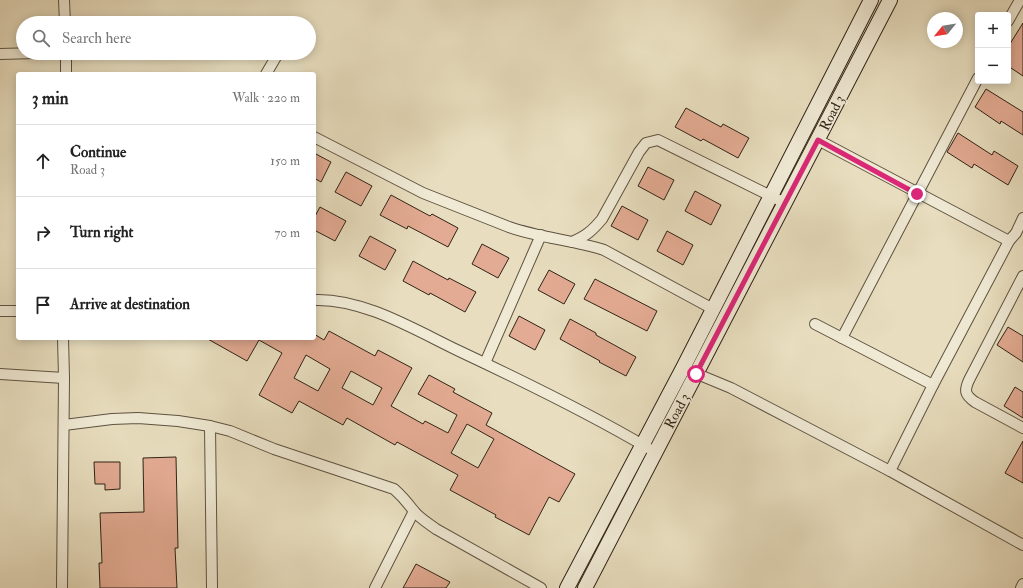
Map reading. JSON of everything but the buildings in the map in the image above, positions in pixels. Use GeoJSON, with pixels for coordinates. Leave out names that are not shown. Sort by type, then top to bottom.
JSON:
{"type":"FeatureCollection","features":[{"type":"Feature","properties":{"kind":"street"},"geometry":{"type":"LineString","coordinates":[[64,0],[65,16]]}},
{"type":"Feature","properties":{"kind":"street","name":"Road 3"},"geometry":{"type":"LineString","coordinates":[[567,588],[683,368],[871,0]]}},
{"type":"Feature","properties":{"kind":"street","name":"Road 3"},"geometry":{"type":"LineString","coordinates":[[585,588],[890,0]]}},
{"type":"Feature","properties":{"kind":"street"},"geometry":{"type":"LineString","coordinates":[[1011,16],[1020,0]]}},
{"type":"Feature","properties":{"kind":"street"},"geometry":{"type":"LineString","coordinates":[[0,54],[16,54]]}},
{"type":"Feature","properties":{"kind":"street"},"geometry":{"type":"LineString","coordinates":[[66,60],[66,72]]}},
{"type":"Feature","properties":{"kind":"street"},"geometry":{"type":"LineString","coordinates":[[267,72],[274,60]]}},
{"type":"Feature","properties":{"kind":"street"},"geometry":{"type":"LineString","coordinates":[[842,338],[975,84]]}},
{"type":"Feature","properties":{"kind":"street"},"geometry":{"type":"LineString","coordinates":[[316,138],[423,193],[509,228],[604,250],[713,309]]}},
{"type":"Feature","properties":{"kind":"street"},"geometry":{"type":"LineString","coordinates":[[572,242],[586,236],[602,219],[639,152],[646,143],[658,140],[785,203]]}},
{"type":"Feature","properties":{"kind":"street"},"geometry":{"type":"LineString","coordinates":[[818,140],[917,194],[1009,241]]}},
{"type":"Feature","properties":{"kind":"street"},"geometry":{"type":"LineString","coordinates":[[890,471],[933,385],[1009,241],[1019,235],[1023,218]]}},
{"type":"Feature","properties":{"kind":"street"},"geometry":{"type":"LineString","coordinates":[[485,364],[540,235]]}},
{"type":"Feature","properties":{"kind":"street"},"geometry":{"type":"LineString","coordinates":[[1023,276],[966,386],[966,392],[968,398],[1023,428]]}},
{"type":"Feature","properties":{"kind":"street"},"geometry":{"type":"LineString","coordinates":[[316,300],[341,301],[375,311],[539,389],[643,445],[655,453]]}},
{"type":"Feature","properties":{"kind":"street"},"geometry":{"type":"LineString","coordinates":[[0,311],[16,311]]}},
{"type":"Feature","properties":{"kind":"street"},"geometry":{"type":"LineString","coordinates":[[815,324],[933,385]]}},
{"type":"Feature","properties":{"kind":"street"},"geometry":{"type":"LineString","coordinates":[[62,588],[64,425],[63,340]]}},
{"type":"Feature","properties":{"kind":"street"},"geometry":{"type":"LineString","coordinates":[[683,368],[731,388],[890,471],[1023,545]]}},
{"type":"Feature","properties":{"kind":"street"},"geometry":{"type":"LineString","coordinates":[[0,374],[64,378]]}},
{"type":"Feature","properties":{"kind":"street"},"geometry":{"type":"LineString","coordinates":[[64,425],[112,419],[138,418],[178,421],[230,431],[274,449],[394,489],[405,498],[414,511],[424,521],[541,588]]}},
{"type":"Feature","properties":{"kind":"street"},"geometry":{"type":"LineString","coordinates":[[210,426],[212,588]]}},
{"type":"Feature","properties":{"kind":"street"},"geometry":{"type":"LineString","coordinates":[[375,588],[414,511]]}},
{"type":"Feature","properties":{"kind":"street"},"geometry":{"type":"LineString","coordinates":[[1021,588],[1023,584]]}},
{"type":"Feature","properties":{"kind":"route"},"geometry":{"type":"LineString","coordinates":[[696,374],[818,140],[917,194]]}}]}
